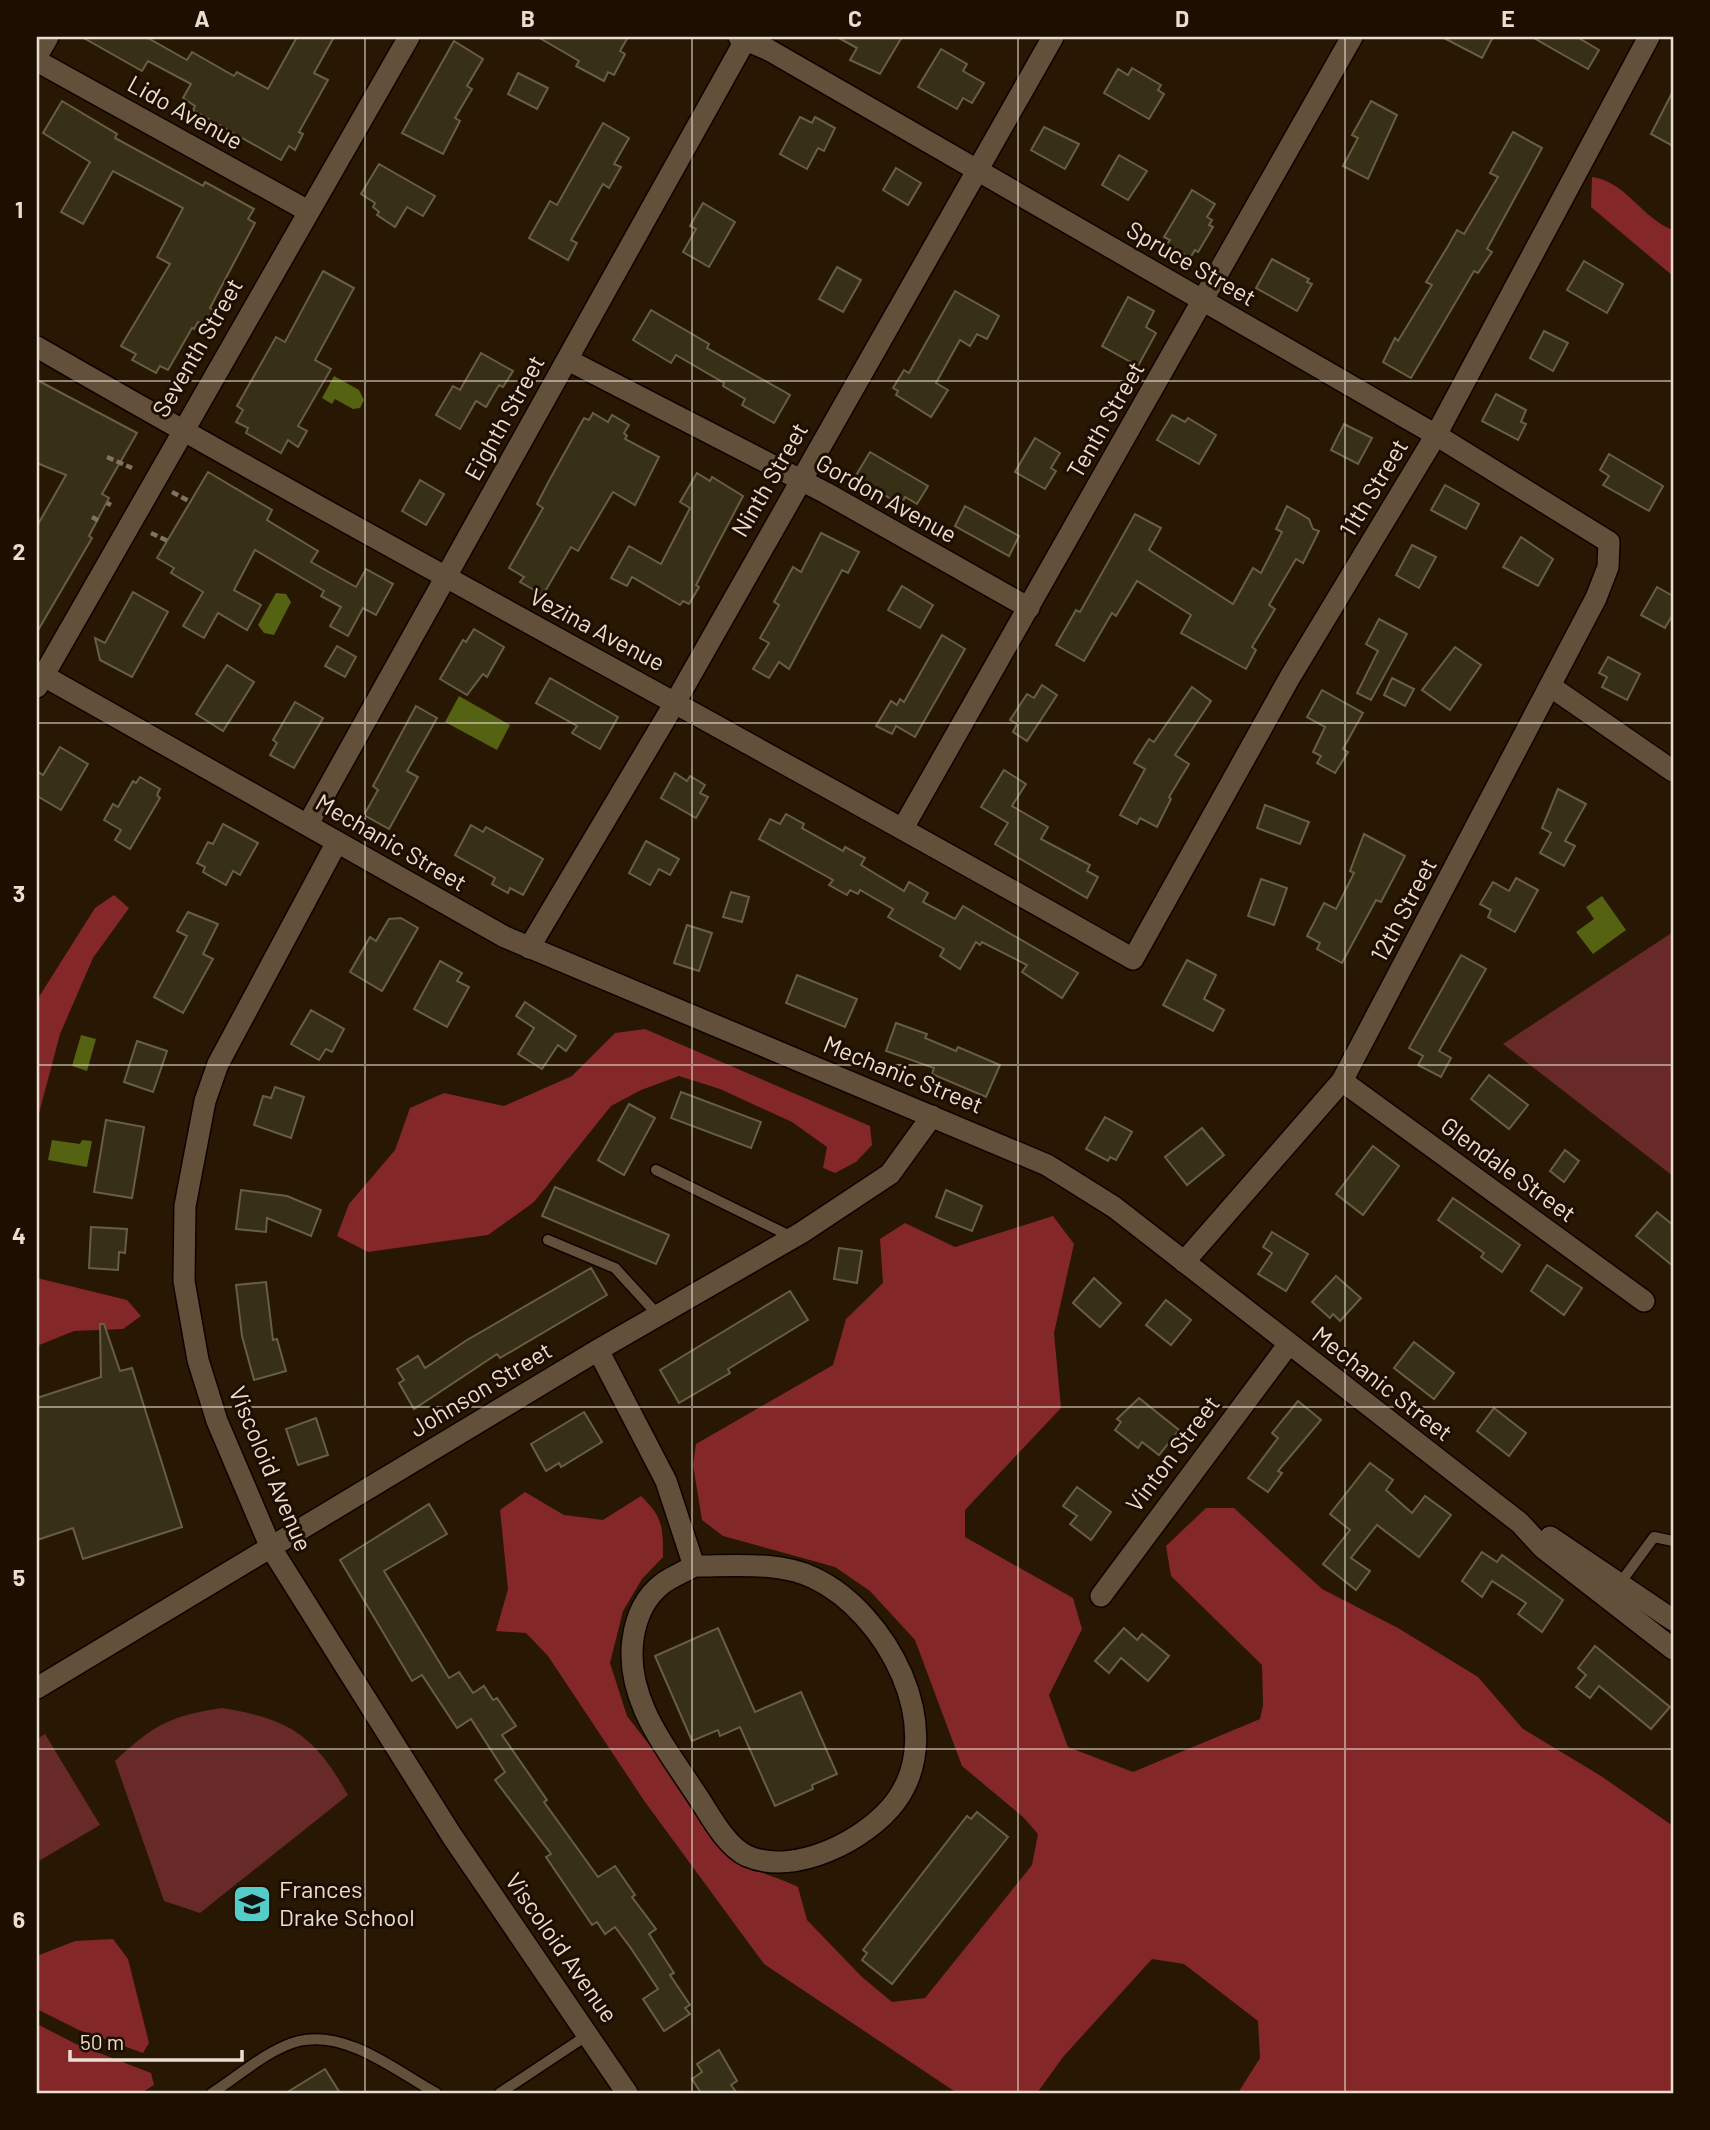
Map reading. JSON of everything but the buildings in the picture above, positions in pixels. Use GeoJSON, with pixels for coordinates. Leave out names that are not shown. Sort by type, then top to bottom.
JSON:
{"type":"FeatureCollection","features":[{"type":"Feature","properties":{"kind":"street"},"geometry":{"type":"LineString","coordinates":[[37,59],[48,37]]}},
{"type":"Feature","properties":{"kind":"street","name":"Seventh Street"},"geometry":{"type":"LineString","coordinates":[[39,678],[409,37]]}},
{"type":"Feature","properties":{"kind":"street","name":"Ninth Street"},"geometry":{"type":"LineString","coordinates":[[529,948],[676,701],[976,167],[1053,37]]}},
{"type":"Feature","properties":{"kind":"street","name":"Tenth Street"},"geometry":{"type":"LineString","coordinates":[[902,828],[1352,37]]}},
{"type":"Feature","properties":{"kind":"street","name":"11th Street"},"geometry":{"type":"LineString","coordinates":[[1133,959],[1290,677],[1436,435],[1649,37]]}},
{"type":"Feature","properties":{"kind":"street","name":"Spruce Street"},"geometry":{"type":"LineString","coordinates":[[744,38],[976,167],[1202,303],[1436,435],[1610,545]]}},
{"type":"Feature","properties":{"kind":"street","name":"Eighth Street"},"geometry":{"type":"LineString","coordinates":[[308,824],[568,360],[744,38]]}},
{"type":"Feature","properties":{"kind":"street","name":"Lido Avenue"},"geometry":{"type":"LineString","coordinates":[[37,59],[308,211]]}},
{"type":"Feature","properties":{"kind":"street","name":"Vezina Avenue"},"geometry":{"type":"LineString","coordinates":[[37,347],[446,578],[676,701],[1133,959]]}},
{"type":"Feature","properties":{"kind":"street","name":"Gordon Avenue"},"geometry":{"type":"LineString","coordinates":[[568,360],[799,482],[826,493],[1029,608]]}},
{"type":"Feature","properties":{"kind":"street","name":"12th Street"},"geometry":{"type":"LineString","coordinates":[[1184,1262],[1342,1081],[1596,598],[1608,567],[1610,545]]}},
{"type":"Feature","properties":{"kind":"street","name":"Mechanic Street"},"geometry":{"type":"LineString","coordinates":[[39,678],[308,824],[481,926],[1047,1164],[1081,1184],[1184,1262],[1520,1524],[1552,1539],[1614,1592]]}},
{"type":"Feature","properties":{"kind":"street"},"geometry":{"type":"LineString","coordinates":[[1550,685],[1673,771]]}},
{"type":"Feature","properties":{"kind":"street","name":"Viscoloid Avenue"},"geometry":{"type":"LineString","coordinates":[[337,842],[218,1064],[205,1101],[185,1206],[184,1281],[198,1360],[217,1421],[271,1548],[452,1836],[627,2093]]}},
{"type":"Feature","properties":{"kind":"street","name":"Glendale Street"},"geometry":{"type":"LineString","coordinates":[[1342,1081],[1644,1301]]}},
{"type":"Feature","properties":{"kind":"street","name":"Johnson Street"},"geometry":{"type":"LineString","coordinates":[[37,1688],[598,1350],[794,1237],[890,1174],[932,1115]]}},
{"type":"Feature","properties":{"kind":"street","name":"Vinton Street"},"geometry":{"type":"LineString","coordinates":[[1101,1596],[1288,1345]]}},
{"type":"Feature","properties":{"kind":"street"},"geometry":{"type":"LineString","coordinates":[[598,1350],[666,1481],[694,1566]]}},
{"type":"Feature","properties":{"kind":"street"},"geometry":{"type":"LineString","coordinates":[[694,1566],[781,1569],[814,1577],[843,1597],[874,1626],[898,1664],[911,1698],[916,1729],[913,1761],[902,1792],[885,1816],[847,1843],[810,1857],[772,1862],[746,1856],[730,1842],[661,1741],[637,1697],[629,1663],[635,1626],[645,1601],[662,1584],[694,1566]]}},
{"type":"Feature","properties":{"kind":"street"},"geometry":{"type":"LineString","coordinates":[[1614,1592],[1673,1620]]}},
{"type":"Feature","properties":{"kind":"street"},"geometry":{"type":"LineString","coordinates":[[1614,1592],[1673,1649]]}},
{"type":"Feature","properties":{"kind":"lane"},"geometry":{"type":"LineString","coordinates":[[656,1171],[794,1237]]}},
{"type":"Feature","properties":{"kind":"lane"},"geometry":{"type":"LineString","coordinates":[[548,1240],[615,1268],[658,1315]]}},
{"type":"Feature","properties":{"kind":"lane"},"geometry":{"type":"LineString","coordinates":[[1614,1592],[1654,1537],[1673,1541]]}},
{"type":"Feature","properties":{"kind":"lane"},"geometry":{"type":"LineString","coordinates":[[500,2093],[589,2034]]}},
{"type":"Feature","properties":{"kind":"lane"},"geometry":{"type":"LineString","coordinates":[[212,2093],[276,2051],[298,2041],[323,2038],[344,2043],[436,2093]]}},
{"type":"Feature","properties":{"kind":"path"},"geometry":{"type":"LineString","coordinates":[[107,457],[132,468]]}},
{"type":"Feature","properties":{"kind":"path"},"geometry":{"type":"LineString","coordinates":[[172,492],[191,502]]}},
{"type":"Feature","properties":{"kind":"path"},"geometry":{"type":"LineString","coordinates":[[92,517],[101,522]]}},
{"type":"Feature","properties":{"kind":"path"},"geometry":{"type":"LineString","coordinates":[[151,533],[168,541]]}},
{"type":"Feature","properties":{"kind":"shaded area"},"geometry":{"type":"Polygon","coordinates":[[[1592,177],[1615,186],[1652,217],[1673,230],[1673,276],[1591,207],[1592,177]]]}},
{"type":"Feature","properties":{"kind":"shaded area"},"geometry":{"type":"Polygon","coordinates":[[[334,376],[359,390],[364,400],[360,408],[353,409],[335,399],[332,404],[322,398],[334,376]]]}},
{"type":"Feature","properties":{"kind":"shaded area"},"geometry":{"type":"Polygon","coordinates":[[[276,593],[286,594],[291,602],[274,635],[264,633],[258,625],[276,593]]]}},
{"type":"Feature","properties":{"kind":"shaded area"},"geometry":{"type":"Polygon","coordinates":[[[459,696],[510,725],[497,750],[445,722],[459,696]]]}},
{"type":"Feature","properties":{"kind":"shaded area"},"geometry":{"type":"Polygon","coordinates":[[[114,895],[129,908],[93,958],[60,1034],[37,1121],[37,1000],[95,908],[114,895]]]}},
{"type":"Feature","properties":{"kind":"shaded area"},"geometry":{"type":"Polygon","coordinates":[[[1602,896],[1626,930],[1593,954],[1576,932],[1594,919],[1586,907],[1602,896]]]}},
{"type":"Feature","properties":{"kind":"shaded area"},"geometry":{"type":"Polygon","coordinates":[[[1673,932],[1673,1176],[1503,1044],[1673,932]]]}},
{"type":"Feature","properties":{"kind":"shaded area"},"geometry":{"type":"Polygon","coordinates":[[[645,1029],[870,1126],[872,1145],[856,1162],[835,1173],[823,1168],[827,1147],[792,1122],[720,1089],[679,1076],[641,1090],[611,1106],[534,1202],[488,1235],[368,1252],[337,1236],[349,1204],[395,1150],[410,1108],[444,1093],[504,1106],[572,1076],[615,1033],[645,1029]]]}},
{"type":"Feature","properties":{"kind":"shaded area"},"geometry":{"type":"Polygon","coordinates":[[[81,1035],[96,1039],[87,1071],[72,1066],[81,1035]]]}},
{"type":"Feature","properties":{"kind":"shaded area"},"geometry":{"type":"Polygon","coordinates":[[[52,1140],[80,1144],[82,1140],[92,1141],[87,1167],[48,1160],[52,1140]]]}},
{"type":"Feature","properties":{"kind":"shaded area"},"geometry":{"type":"Polygon","coordinates":[[[1053,1216],[1074,1244],[1054,1333],[1061,1408],[965,1510],[965,1537],[1073,1598],[1082,1629],[1049,1695],[1068,1747],[1133,1772],[1260,1719],[1263,1705],[1262,1665],[1171,1576],[1166,1546],[1206,1508],[1234,1508],[1322,1589],[1398,1628],[1478,1677],[1523,1729],[1601,1776],[1673,1826],[1673,2093],[1238,2093],[1260,2058],[1258,2021],[1184,1964],[1152,1959],[1063,2057],[1037,2093],[957,2093],[764,1964],[645,1802],[548,1656],[526,1633],[496,1631],[508,1589],[500,1510],[525,1492],[564,1515],[603,1520],[641,1496],[658,1517],[663,1538],[663,1557],[642,1579],[623,1611],[610,1663],[627,1716],[734,1854],[757,1870],[798,1887],[807,1920],[862,1977],[892,2002],[925,1998],[1032,1865],[1038,1834],[1023,1817],[962,1766],[915,1640],[870,1591],[835,1567],[723,1536],[702,1520],[693,1465],[696,1444],[833,1365],[846,1319],[883,1283],[880,1239],[905,1223],[955,1247],[1053,1216]]]}},
{"type":"Feature","properties":{"kind":"shaded area"},"geometry":{"type":"Polygon","coordinates":[[[37,1278],[127,1300],[141,1316],[123,1329],[74,1331],[37,1346],[37,1278]]]}},
{"type":"Feature","properties":{"kind":"shaded area"},"geometry":{"type":"Polygon","coordinates":[[[222,1708],[266,1718],[298,1733],[324,1758],[348,1795],[200,1913],[164,1901],[115,1761],[140,1739],[163,1724],[222,1708]]]}},
{"type":"Feature","properties":{"kind":"shaded area"},"geometry":{"type":"Polygon","coordinates":[[[45,1734],[100,1825],[37,1862],[37,1739],[45,1734]]]}},
{"type":"Feature","properties":{"kind":"shaded area"},"geometry":{"type":"Polygon","coordinates":[[[113,1939],[128,1959],[149,2043],[143,2053],[79,2030],[37,2009],[37,1956],[75,1941],[113,1939]]]}},
{"type":"Feature","properties":{"kind":"shaded area"},"geometry":{"type":"Polygon","coordinates":[[[37,2024],[76,2044],[151,2073],[154,2085],[141,2093],[37,2093],[37,2024]]]}},
{"type":"Feature","properties":{"kind":"place","name":"Frances Drake School"},"geometry":{"type":"Point","coordinates":[252,1904]}}]}
